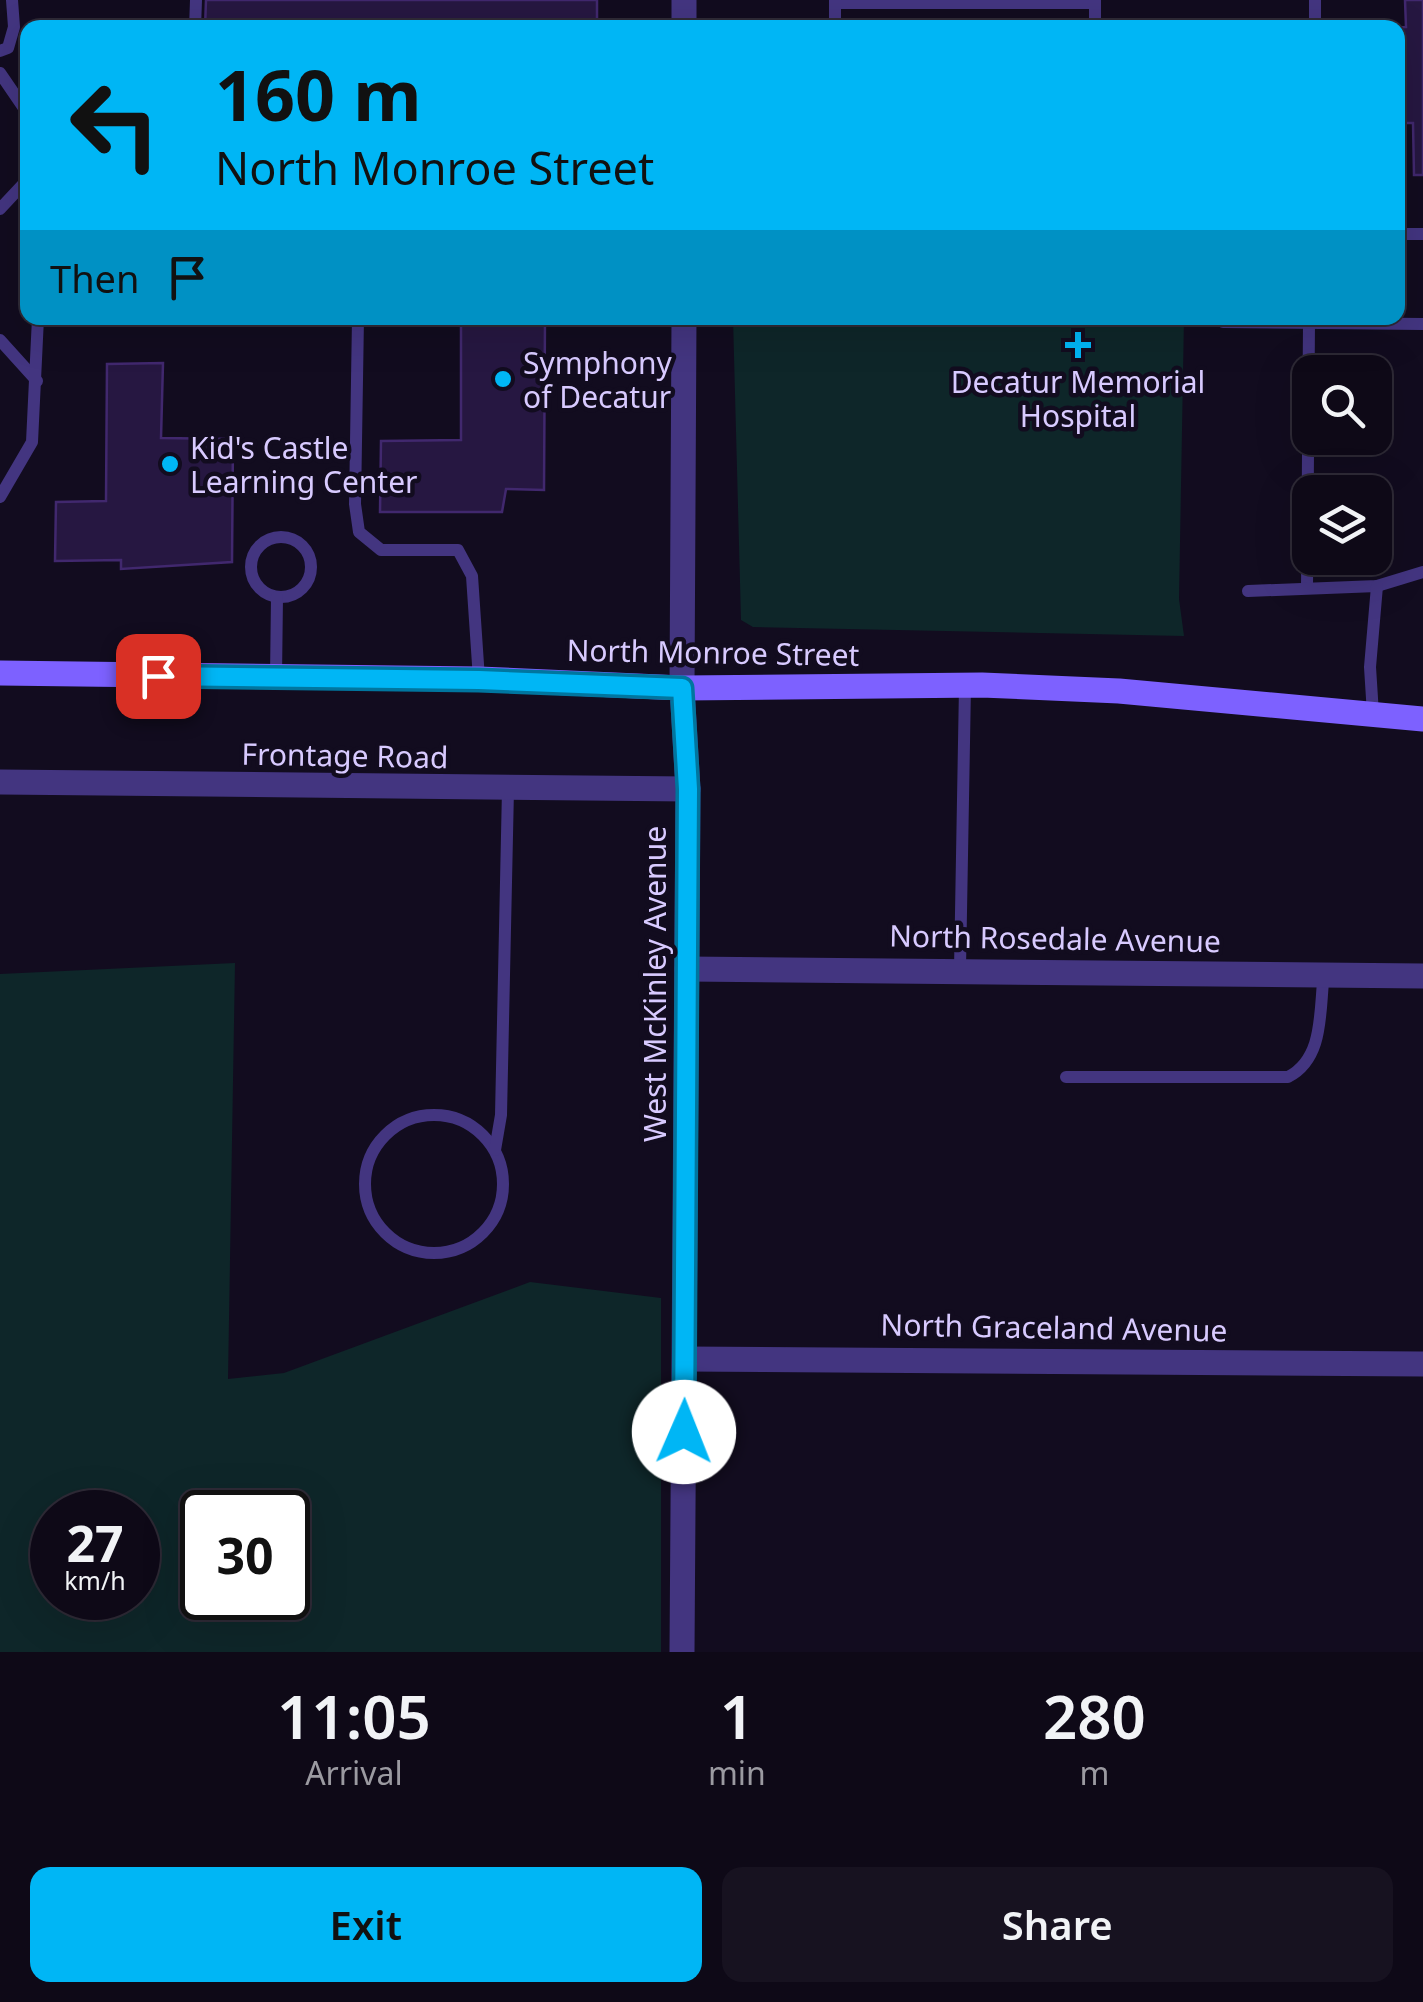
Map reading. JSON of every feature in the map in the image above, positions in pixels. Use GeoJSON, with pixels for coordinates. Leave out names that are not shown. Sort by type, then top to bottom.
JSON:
{"type":"FeatureCollection","features":[{"type":"Feature","properties":{"kind":"street","name":"West McKinley Avenue"},"geometry":{"type":"LineString","coordinates":[[682,1652],[688,789],[682,688],[684,325]]}},
{"type":"Feature","properties":{"kind":"street","name":"North Monroe Street"},"geometry":{"type":"LineString","coordinates":[[0,674],[479,680],[682,688],[965,686],[1119,690],[1423,719]]}},
{"type":"Feature","properties":{"kind":"street","name":"Frontage Road"},"geometry":{"type":"LineString","coordinates":[[0,782],[688,789]]}},
{"type":"Feature","properties":{"kind":"street","name":"North Rosedale Avenue"},"geometry":{"type":"LineString","coordinates":[[686,969],[1423,976]]}},
{"type":"Feature","properties":{"kind":"street","name":"North Graceland Avenue"},"geometry":{"type":"LineString","coordinates":[[685,1359],[1423,1364]]}},
{"type":"Feature","properties":{"kind":"lane"},"geometry":{"type":"LineString","coordinates":[[0,52],[8,48],[14,27],[12,0]]}},
{"type":"Feature","properties":{"kind":"lane"},"geometry":{"type":"LineString","coordinates":[[836,2],[1095,2]]}},
{"type":"Feature","properties":{"kind":"lane"},"geometry":{"type":"LineString","coordinates":[[0,73],[20,102]]}},
{"type":"Feature","properties":{"kind":"lane"},"geometry":{"type":"LineString","coordinates":[[0,209],[20,188]]}},
{"type":"Feature","properties":{"kind":"lane"},"geometry":{"type":"LineString","coordinates":[[0,496],[32,442],[38,325]]}},
{"type":"Feature","properties":{"kind":"lane"},"geometry":{"type":"LineString","coordinates":[[358,325],[355,504],[359,532],[380,550],[458,550],[472,576],[478,613],[479,680]]}},
{"type":"Feature","properties":{"kind":"lane"},"geometry":{"type":"LineString","coordinates":[[1306,588],[1309,325]]}},
{"type":"Feature","properties":{"kind":"lane"},"geometry":{"type":"LineString","coordinates":[[0,340],[37,381]]}},
{"type":"Feature","properties":{"kind":"lane"},"geometry":{"type":"LineString","coordinates":[[282,536],[300,543],[312,569],[304,587],[278,597],[259,588],[251,569],[264,541],[282,536]]}},
{"type":"Feature","properties":{"kind":"lane"},"geometry":{"type":"LineString","coordinates":[[1248,591],[1377,586],[1423,572]]}},
{"type":"Feature","properties":{"kind":"lane"},"geometry":{"type":"LineString","coordinates":[[1373,714],[1370,668],[1377,586]]}},
{"type":"Feature","properties":{"kind":"lane"},"geometry":{"type":"LineString","coordinates":[[276,678],[278,597]]}},
{"type":"Feature","properties":{"kind":"lane"},"geometry":{"type":"LineString","coordinates":[[960,969],[965,686]]}},
{"type":"Feature","properties":{"kind":"lane"},"geometry":{"type":"LineString","coordinates":[[495,1150],[465,1120],[422,1115],[400,1122],[370,1155],[366,1199],[376,1221],[391,1239],[412,1250],[447,1252],[479,1238],[494,1220],[503,1198],[504,1174],[495,1150],[501,1115],[508,789]]}},
{"type":"Feature","properties":{"kind":"lane"},"geometry":{"type":"LineString","coordinates":[[1066,1077],[1288,1077],[1305,1068],[1314,1051],[1324,973]]}},
{"type":"Feature","properties":{"kind":"green space"},"geometry":{"type":"Polygon","coordinates":[[[733,325],[1184,325],[1179,599],[1184,636],[753,627],[741,620],[733,325]]]}},
{"type":"Feature","properties":{"kind":"green space"},"geometry":{"type":"Polygon","coordinates":[[[235,963],[228,1379],[284,1373],[530,1282],[661,1298],[661,1652],[0,1652],[0,974],[235,963]]]}},
{"type":"Feature","properties":{"kind":"building"},"geometry":{"type":"Polygon","coordinates":[[[206,0],[597,0],[597,20],[205,20],[206,0]]]}},
{"type":"Feature","properties":{"kind":"building"},"geometry":{"type":"Polygon","coordinates":[[[1405,0],[1423,0],[1423,175],[1414,175],[1413,123],[1405,123],[1405,0]]]}},
{"type":"Feature","properties":{"kind":"building","name":"Symphony of Decatur"},"geometry":{"type":"Polygon","coordinates":[[[461,325],[545,325],[544,490],[506,489],[502,512],[380,512],[381,441],[461,440],[461,325]]]}},
{"type":"Feature","properties":{"kind":"building","name":"Kid's Castle Learning Center"},"geometry":{"type":"Polygon","coordinates":[[[163,363],[161,438],[233,439],[232,562],[121,569],[121,560],[55,561],[56,502],[106,501],[107,364],[163,363]]]}},
{"type":"Feature","properties":{"kind":"place","name":"Decatur Memorial Hospital"},"geometry":{"type":"Point","coordinates":[1078,345]}},
{"type":"Feature","properties":{"kind":"place","name":"Symphony of Decatur"},"geometry":{"type":"Point","coordinates":[503,379]}},
{"type":"Feature","properties":{"kind":"place","name":"Kid's Castle Learning Center"},"geometry":{"type":"Point","coordinates":[170,464]}},
{"type":"Feature","properties":{"kind":"route"},"geometry":{"type":"LineString","coordinates":[[158,676],[479,680],[682,688],[688,789],[684,1432]]}}]}
